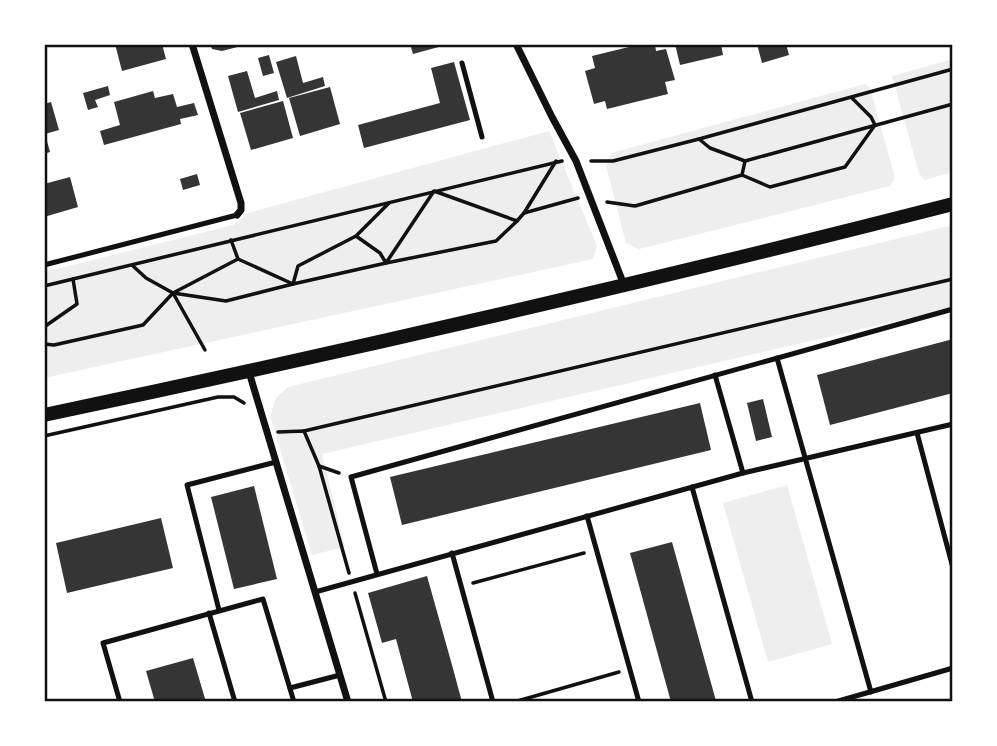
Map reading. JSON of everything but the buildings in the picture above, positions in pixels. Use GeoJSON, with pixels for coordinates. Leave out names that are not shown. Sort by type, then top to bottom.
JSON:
{"type":"FeatureCollection","features":[{"type":"Feature","properties":{"kind":"main road"},"geometry":{"type":"LineString","coordinates":[[44,415],[249,372],[625,285],[953,204]]}},
{"type":"Feature","properties":{"kind":"street"},"geometry":{"type":"LineString","coordinates":[[192,44],[241,203],[241,210],[237,215]]}},
{"type":"Feature","properties":{"kind":"street"},"geometry":{"type":"LineString","coordinates":[[516,44],[576,161],[625,285]]}},
{"type":"Feature","properties":{"kind":"street"},"geometry":{"type":"LineString","coordinates":[[249,372],[348,702]]}},
{"type":"Feature","properties":{"kind":"lane"},"geometry":{"type":"LineString","coordinates":[[462,63],[482,137]]}},
{"type":"Feature","properties":{"kind":"lane"},"geometry":{"type":"LineString","coordinates":[[44,265],[237,215]]}},
{"type":"Feature","properties":{"kind":"lane"},"geometry":{"type":"LineString","coordinates":[[377,574],[351,477],[953,309]]}},
{"type":"Feature","properties":{"kind":"lane"},"geometry":{"type":"LineString","coordinates":[[777,358],[871,692]]}},
{"type":"Feature","properties":{"kind":"lane"},"geometry":{"type":"LineString","coordinates":[[715,375],[743,473]]}},
{"type":"Feature","properties":{"kind":"lane"},"geometry":{"type":"LineString","coordinates":[[315,592],[743,473],[953,424]]}},
{"type":"Feature","properties":{"kind":"lane"},"geometry":{"type":"LineString","coordinates":[[917,433],[953,568]]}},
{"type":"Feature","properties":{"kind":"lane"},"geometry":{"type":"LineString","coordinates":[[219,610],[187,485],[276,462]]}},
{"type":"Feature","properties":{"kind":"lane"},"geometry":{"type":"LineString","coordinates":[[692,487],[752,702]]}},
{"type":"Feature","properties":{"kind":"lane"},"geometry":{"type":"LineString","coordinates":[[587,516],[639,702]]}},
{"type":"Feature","properties":{"kind":"lane"},"geometry":{"type":"LineString","coordinates":[[452,554],[493,702]]}},
{"type":"Feature","properties":{"kind":"lane"},"geometry":{"type":"LineString","coordinates":[[120,702],[103,643],[263,599],[294,702]]}},
{"type":"Feature","properties":{"kind":"lane"},"geometry":{"type":"LineString","coordinates":[[209,612],[235,702]]}},
{"type":"Feature","properties":{"kind":"lane"},"geometry":{"type":"LineString","coordinates":[[835,702],[953,668]]}},
{"type":"Feature","properties":{"kind":"lane"},"geometry":{"type":"LineString","coordinates":[[290,688],[340,675]]}},
{"type":"Feature","properties":{"kind":"path"},"geometry":{"type":"LineString","coordinates":[[44,286],[556,161],[613,161],[953,69]]}},
{"type":"Feature","properties":{"kind":"path"},"geometry":{"type":"LineString","coordinates":[[742,175],[770,187],[845,167],[875,125],[871,117],[851,97]]}},
{"type":"Feature","properties":{"kind":"path"},"geometry":{"type":"LineString","coordinates":[[699,139],[710,148],[745,161]]}},
{"type":"Feature","properties":{"kind":"path"},"geometry":{"type":"LineString","coordinates":[[524,213],[556,161]]}},
{"type":"Feature","properties":{"kind":"path"},"geometry":{"type":"LineString","coordinates":[[132,265],[146,278],[173,293],[226,301],[293,285],[298,266],[356,236],[390,202]]}},
{"type":"Feature","properties":{"kind":"path"},"geometry":{"type":"LineString","coordinates":[[356,236],[380,253],[386,263],[496,241],[517,221]]}},
{"type":"Feature","properties":{"kind":"path"},"geometry":{"type":"LineString","coordinates":[[44,344],[54,345],[143,325],[173,293],[238,259],[231,240]]}},
{"type":"Feature","properties":{"kind":"path"},"geometry":{"type":"LineString","coordinates":[[44,327],[76,303],[73,279]]}},
{"type":"Feature","properties":{"kind":"path"},"geometry":{"type":"LineString","coordinates":[[267,433],[304,431],[953,279]]}},
{"type":"Feature","properties":{"kind":"path"},"geometry":{"type":"LineString","coordinates":[[173,293],[205,350]]}},
{"type":"Feature","properties":{"kind":"path"},"geometry":{"type":"LineString","coordinates":[[44,436],[218,397],[234,397],[246,405]]}},
{"type":"Feature","properties":{"kind":"path"},"geometry":{"type":"LineString","coordinates":[[304,431],[319,466],[386,702]]}},
{"type":"Feature","properties":{"kind":"path"},"geometry":{"type":"LineString","coordinates":[[319,466],[351,477]]}},
{"type":"Feature","properties":{"kind":"path"},"geometry":{"type":"LineString","coordinates":[[461,586],[596,549]]}},
{"type":"Feature","properties":{"kind":"path"},"geometry":{"type":"LineString","coordinates":[[514,702],[630,669]]}},
{"type":"Feature","properties":{"kind":"shaded area"},"geometry":{"type":"Polygon","coordinates":[[[953,59],[953,172],[924,180],[919,173],[892,76],[953,59]]]}},
{"type":"Feature","properties":{"kind":"shaded area"},"geometry":{"type":"Polygon","coordinates":[[[865,84],[870,88],[895,178],[890,186],[639,249],[626,243],[606,166],[611,153],[865,84]]]}},
{"type":"Feature","properties":{"kind":"shaded area"},"geometry":{"type":"Polygon","coordinates":[[[549,131],[597,246],[593,259],[44,378],[44,272],[233,225],[248,213],[549,131]]]}},
{"type":"Feature","properties":{"kind":"shaded area"},"geometry":{"type":"Polygon","coordinates":[[[953,225],[953,308],[322,454],[345,547],[312,555],[270,416],[276,398],[288,387],[953,225]]]}},
{"type":"Feature","properties":{"kind":"shaded area"},"geometry":{"type":"Polygon","coordinates":[[[787,485],[832,644],[768,662],[723,503],[787,485]]]}}]}
